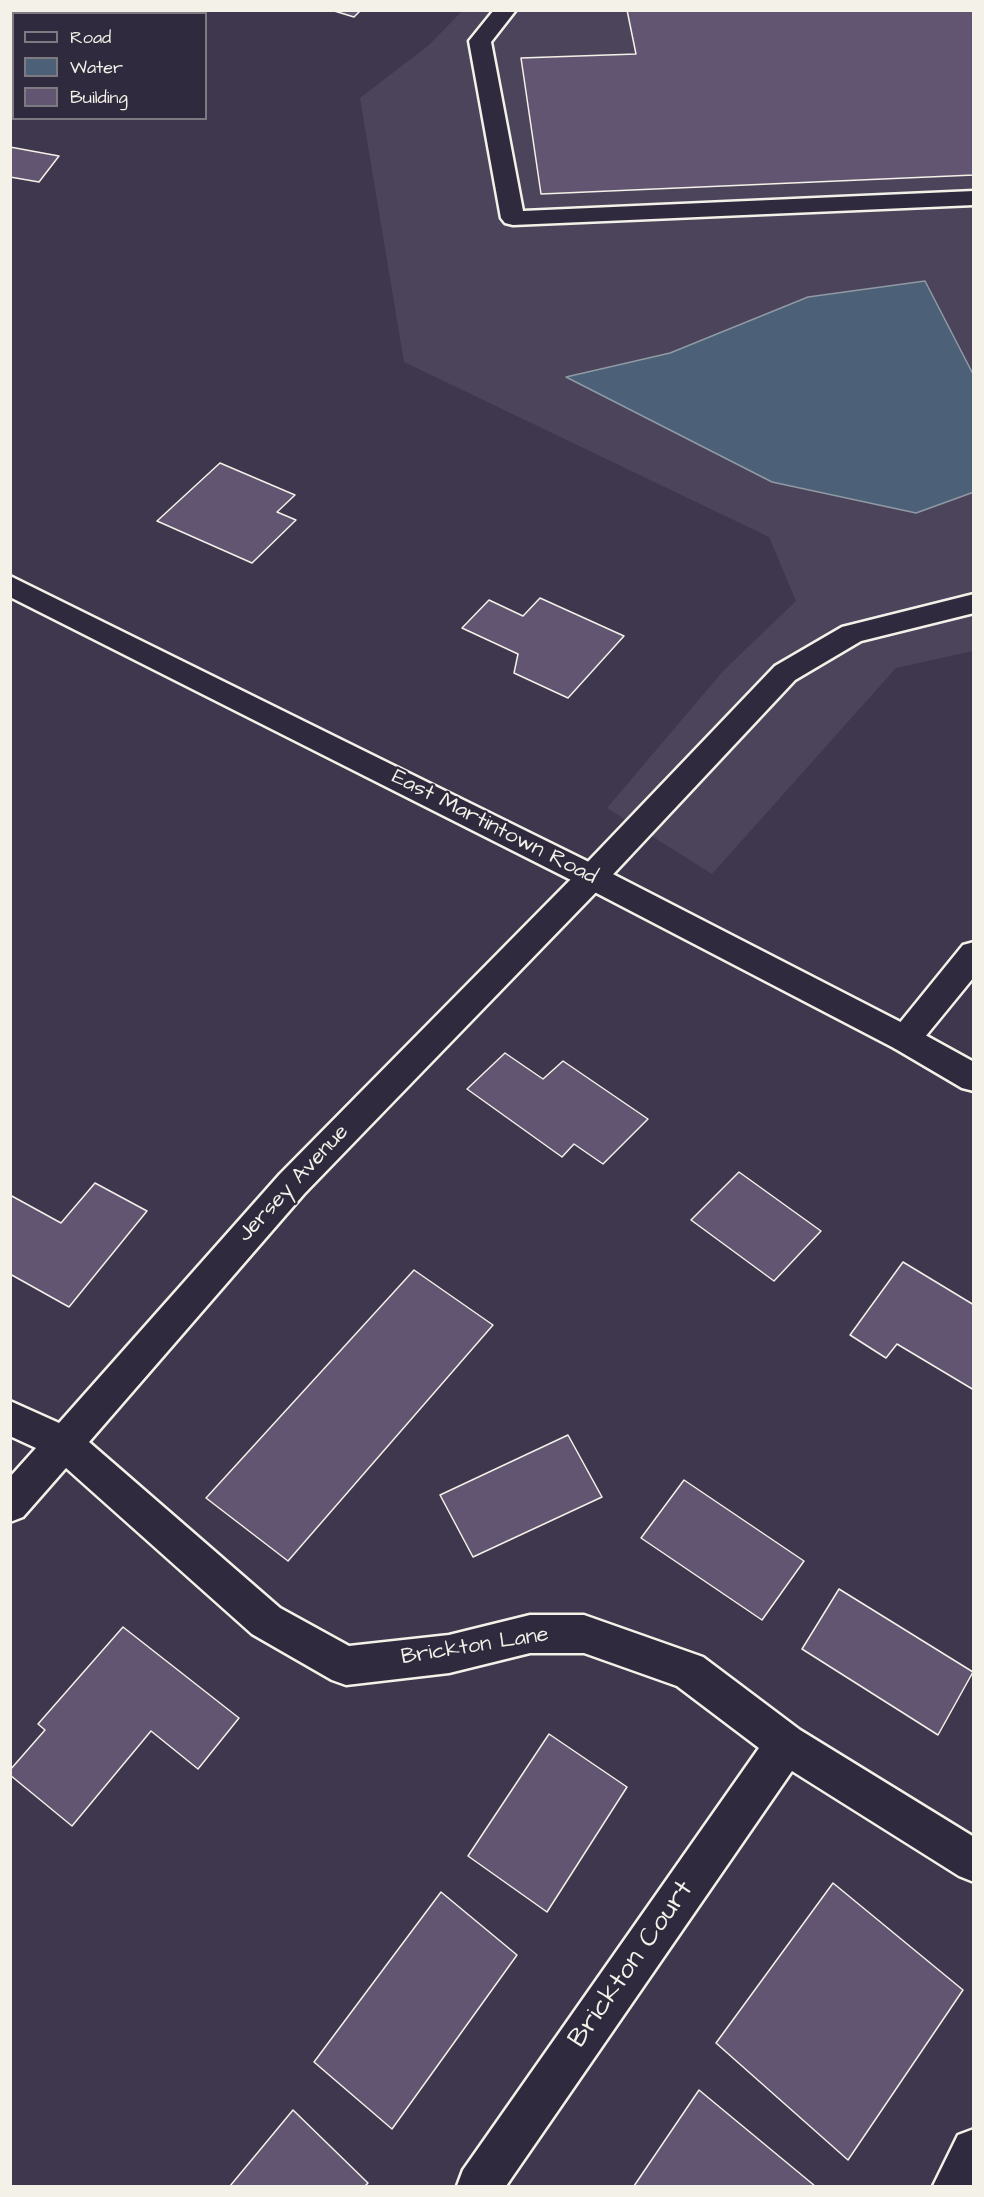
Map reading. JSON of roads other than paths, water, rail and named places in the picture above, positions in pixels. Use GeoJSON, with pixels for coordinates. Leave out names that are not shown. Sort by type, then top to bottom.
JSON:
{"type":"FeatureCollection","features":[{"type":"Feature","properties":{"kind":"street"},"geometry":{"type":"LineString","coordinates":[[506,10],[480,41],[513,218],[974,198]]}},
{"type":"Feature","properties":{"kind":"street","name":"East Martintown Road"},"geometry":{"type":"LineString","coordinates":[[10,585],[592,877],[974,1077]]}},
{"type":"Feature","properties":{"kind":"street","name":"Jersey Avenue"},"geometry":{"type":"LineString","coordinates":[[10,1505],[292,1184],[592,877],[785,674],[852,634],[974,603]]}},
{"type":"Feature","properties":{"kind":"street"},"geometry":{"type":"LineString","coordinates":[[905,1039],[974,954]]}},
{"type":"Feature","properties":{"kind":"street","name":"Brickton Lane"},"geometry":{"type":"LineString","coordinates":[[10,1418],[64,1443],[266,1621],[346,1666],[448,1654],[530,1634],[584,1634],[689,1671],[786,1744],[974,1861]]}},
{"type":"Feature","properties":{"kind":"street","name":"Brickton Court"},"geometry":{"type":"LineString","coordinates":[[479,2187],[786,1744]]}},
{"type":"Feature","properties":{"kind":"street"},"geometry":{"type":"LineString","coordinates":[[955,2187],[974,2151]]}},
{"type":"Feature","properties":{"kind":"water"},"geometry":{"type":"Polygon","coordinates":[[[925,281],[973,374],[974,492],[916,513],[772,482],[566,377],[670,353],[808,297],[925,281]]]}}]}
